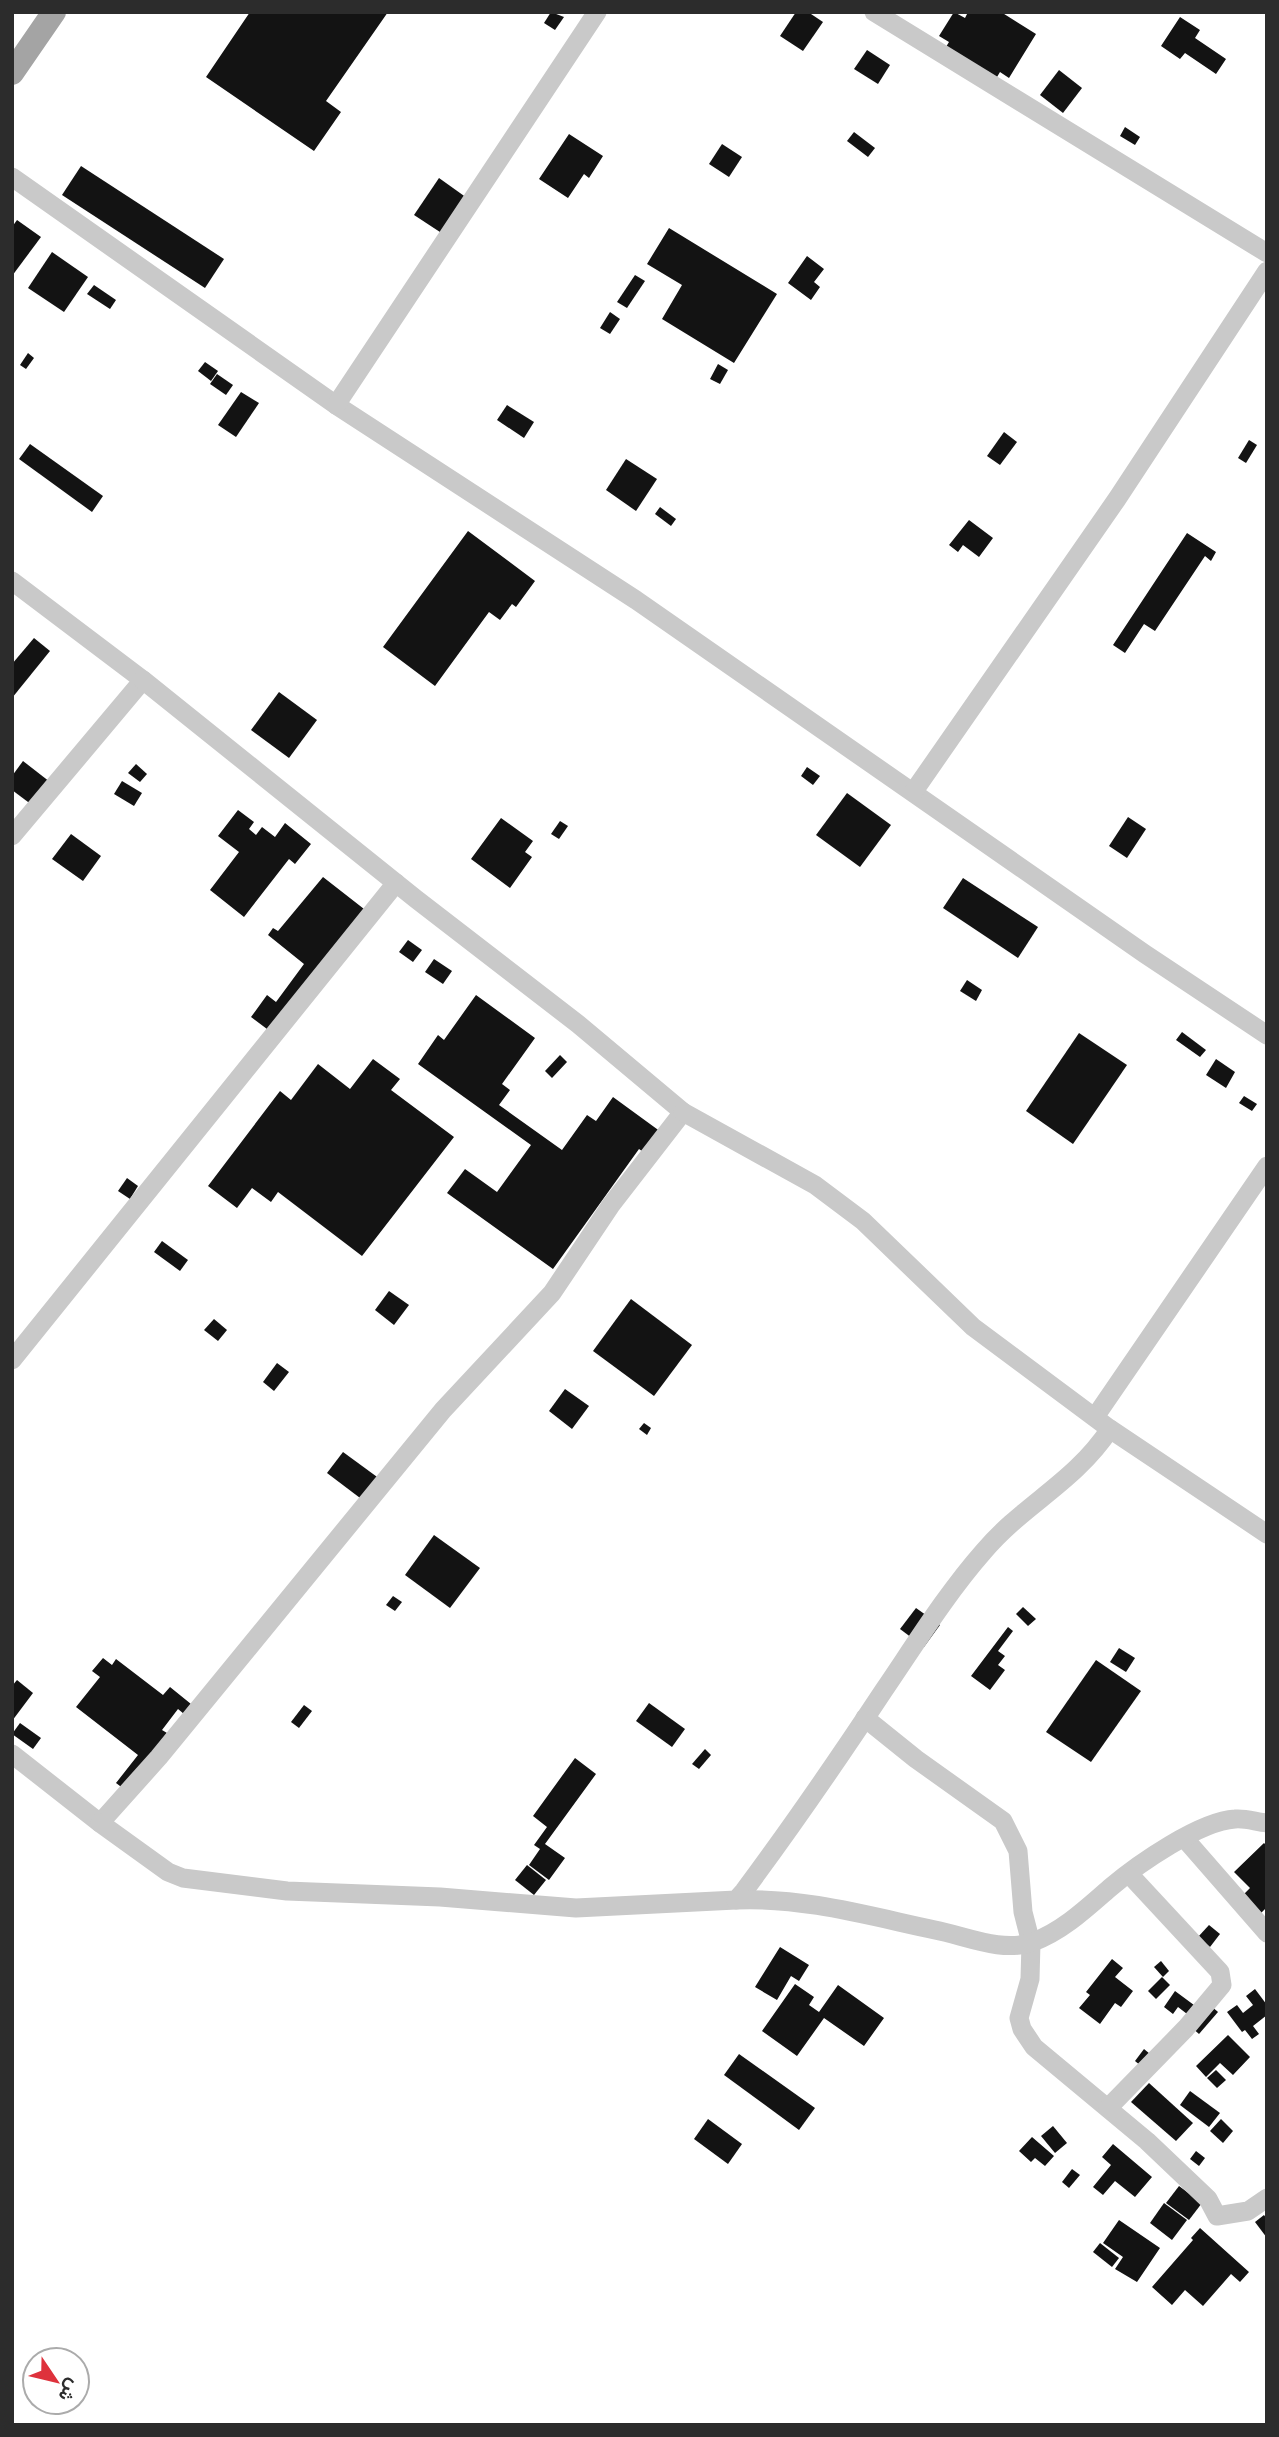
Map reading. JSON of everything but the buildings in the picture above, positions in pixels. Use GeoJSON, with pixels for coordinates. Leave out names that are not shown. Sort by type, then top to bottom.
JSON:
{"type":"FeatureCollection","features":[{"type":"Feature","properties":{"kind":"main road"},"geometry":{"type":"LineString","coordinates":[[12,47],[36,12]]}},
{"type":"Feature","properties":{"kind":"main road"},"geometry":{"type":"LineString","coordinates":[[12,73],[54,12]]}},
{"type":"Feature","properties":{"kind":"street"},"geometry":{"type":"LineString","coordinates":[[336,405],[597,12]]}},
{"type":"Feature","properties":{"kind":"street"},"geometry":{"type":"LineString","coordinates":[[874,12],[1267,253]]}},
{"type":"Feature","properties":{"kind":"street"},"geometry":{"type":"LineString","coordinates":[[12,177],[336,405],[636,600],[1267,1035]]}},
{"type":"Feature","properties":{"kind":"street"},"geometry":{"type":"LineString","coordinates":[[914,791],[1116,499],[1267,271]]}},
{"type":"Feature","properties":{"kind":"street"},"geometry":{"type":"LineString","coordinates":[[12,581],[143,680],[396,883],[578,1024],[683,1112],[816,1185],[863,1221],[973,1327],[1102,1423],[1267,1534]]}},
{"type":"Feature","properties":{"kind":"street"},"geometry":{"type":"LineString","coordinates":[[12,836],[143,680]]}},
{"type":"Feature","properties":{"kind":"street"},"geometry":{"type":"LineString","coordinates":[[12,1360],[396,883]]}},
{"type":"Feature","properties":{"kind":"street"},"geometry":{"type":"LineString","coordinates":[[100,1823],[152,1765],[443,1410],[552,1293],[611,1205],[683,1112]]}},
{"type":"Feature","properties":{"kind":"street"},"geometry":{"type":"LineString","coordinates":[[736,1900],[788,1833],[983,1551],[1009,1525],[1081,1468],[1102,1423],[1267,1166]]}},
{"type":"Feature","properties":{"kind":"street"},"geometry":{"type":"LineString","coordinates":[[865,1718],[916,1759],[1003,1821],[1018,1851],[1023,1912],[1031,1943],[1030,1979],[1019,2018],[1022,2029],[1034,2047],[1108,2108],[1208,2199],[1217,2216],[1248,2211],[1267,2198]]}},
{"type":"Feature","properties":{"kind":"street"},"geometry":{"type":"LineString","coordinates":[[12,1754],[168,1872],[211,1883],[287,1891],[440,1897],[576,1908],[654,1907],[736,1900],[796,1901],[975,1941],[1011,1945],[1031,1943],[1049,1935],[1129,1874],[1185,1839],[1217,1823],[1234,1819],[1267,1823]]}},
{"type":"Feature","properties":{"kind":"street"},"geometry":{"type":"LineString","coordinates":[[1185,1839],[1267,1933]]}},
{"type":"Feature","properties":{"kind":"street"},"geometry":{"type":"LineString","coordinates":[[1108,2108],[1186,2028],[1222,1985],[1220,1972],[1129,1874]]}}]}
